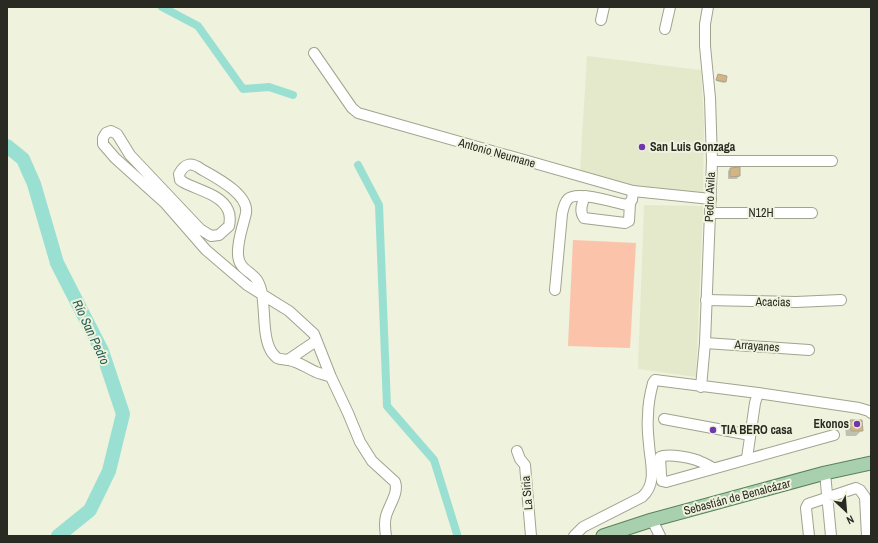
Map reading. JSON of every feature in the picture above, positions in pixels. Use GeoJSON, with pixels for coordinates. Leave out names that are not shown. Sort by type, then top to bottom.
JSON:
{"type":"FeatureCollection","features":[{"type":"Feature","properties":{"kind":"main road","name":"Sebastián de Benalcázar"},"geometry":{"type":"LineString","coordinates":[[603,536],[615,534],[652,520],[825,473],[871,463]]}},
{"type":"Feature","properties":{"kind":"street"},"geometry":{"type":"LineString","coordinates":[[601,20],[604,7]]}},
{"type":"Feature","properties":{"kind":"street"},"geometry":{"type":"LineString","coordinates":[[665,29],[670,7]]}},
{"type":"Feature","properties":{"kind":"street","name":"Pedro Avila"},"geometry":{"type":"LineString","coordinates":[[701,387],[705,343],[712,162],[710,98],[705,46],[705,24],[708,7]]}},
{"type":"Feature","properties":{"kind":"street","name":"Antonio Neumane"},"geometry":{"type":"LineString","coordinates":[[314,53],[352,108],[358,113],[633,191],[711,199]]}},
{"type":"Feature","properties":{"kind":"street"},"geometry":{"type":"LineString","coordinates":[[331,377],[317,373],[306,366],[278,358],[271,352],[266,339],[262,294],[257,280],[240,264],[238,256],[239,238],[246,213],[246,207],[242,198],[222,180],[196,165],[189,164],[184,167],[179,174],[180,180],[211,194],[225,204],[229,211],[229,226],[219,235],[212,236],[200,228],[135,160],[117,134],[111,131],[106,133],[102,138],[103,144],[115,158],[165,203],[206,250],[247,285],[262,294],[288,311],[314,334],[331,377],[364,448],[372,461],[395,482],[396,490],[385,517],[384,526],[386,536]]}},
{"type":"Feature","properties":{"kind":"street"},"geometry":{"type":"LineString","coordinates":[[712,162],[832,161]]}},
{"type":"Feature","properties":{"kind":"street"},"geometry":{"type":"LineString","coordinates":[[585,196],[581,210],[584,218],[626,223],[629,221],[630,203],[633,191]]}},
{"type":"Feature","properties":{"kind":"street"},"geometry":{"type":"LineString","coordinates":[[555,290],[562,214],[568,199],[576,196],[585,196],[627,205],[630,203]]}},
{"type":"Feature","properties":{"kind":"street","name":"N12H"},"geometry":{"type":"LineString","coordinates":[[710,213],[812,213]]}},
{"type":"Feature","properties":{"kind":"street","name":"Acacias"},"geometry":{"type":"LineString","coordinates":[[706,300],[796,302],[841,300]]}},
{"type":"Feature","properties":{"kind":"street"},"geometry":{"type":"LineString","coordinates":[[288,360],[316,341]]}},
{"type":"Feature","properties":{"kind":"street","name":"Arrayanes"},"geometry":{"type":"LineString","coordinates":[[705,343],[809,350]]}},
{"type":"Feature","properties":{"kind":"street"},"geometry":{"type":"LineString","coordinates":[[574,536],[583,527],[647,493],[652,470],[648,417],[652,383],[655,380],[860,408],[871,413]]}},
{"type":"Feature","properties":{"kind":"street"},"geometry":{"type":"LineString","coordinates":[[747,458],[758,393]]}},
{"type":"Feature","properties":{"kind":"street"},"geometry":{"type":"LineString","coordinates":[[664,419],[750,436]]}},
{"type":"Feature","properties":{"kind":"street"},"geometry":{"type":"LineString","coordinates":[[713,468],[694,459],[674,456],[660,457],[660,474],[662,481],[664,482],[834,434]]}},
{"type":"Feature","properties":{"kind":"street","name":"La Siria"},"geometry":{"type":"LineString","coordinates":[[517,451],[520,459],[525,465],[531,536]]}},
{"type":"Feature","properties":{"kind":"street"},"geometry":{"type":"LineString","coordinates":[[825,473],[831,536]]}},
{"type":"Feature","properties":{"kind":"street"},"geometry":{"type":"LineString","coordinates":[[809,536],[807,506],[810,502],[856,488],[863,492],[866,497],[867,536]]}},
{"type":"Feature","properties":{"kind":"street"},"geometry":{"type":"LineString","coordinates":[[652,520],[660,536]]}},
{"type":"Feature","properties":{"kind":"shaded area","name":"San Luis Gonzaga"},"geometry":{"type":"Polygon","coordinates":[[[587,56],[701,70],[704,124],[703,193],[635,186],[580,170],[587,56]]]}},
{"type":"Feature","properties":{"kind":"shaded area"},"geometry":{"type":"Polygon","coordinates":[[[644,205],[703,206],[696,377],[638,369],[644,205]]]}},
{"type":"Feature","properties":{"kind":"shaded area"},"geometry":{"type":"Polygon","coordinates":[[[573,240],[636,243],[630,348],[568,346],[573,240]]]}},
{"type":"Feature","properties":{"kind":"building"},"geometry":{"type":"Polygon","coordinates":[[[718,74],[727,76],[726,82],[716,80],[718,74]]]}},
{"type":"Feature","properties":{"kind":"building"},"geometry":{"type":"Polygon","coordinates":[[[740,167],[740,176],[730,177],[730,168],[740,167]]]}},
{"type":"Feature","properties":{"kind":"building"},"geometry":{"type":"Polygon","coordinates":[[[850,420],[862,420],[863,431],[851,431],[850,420]]]}},
{"type":"Feature","properties":{"kind":"waterway"},"geometry":{"type":"LineString","coordinates":[[162,7],[198,26],[243,89],[269,87],[293,95]]}},
{"type":"Feature","properties":{"kind":"waterway","name":"Río San Pedro"},"geometry":{"type":"LineString","coordinates":[[7,146],[23,159],[34,184],[57,263],[102,351],[123,414],[109,471],[90,510],[58,536]]}},
{"type":"Feature","properties":{"kind":"waterway"},"geometry":{"type":"LineString","coordinates":[[358,165],[379,205],[387,406],[434,460],[457,534]]}},
{"type":"Feature","properties":{"kind":"place","name":"San Luis Gonzaga"},"geometry":{"type":"Point","coordinates":[642,147]}},
{"type":"Feature","properties":{"kind":"place","name":"Ekonos"},"geometry":{"type":"Point","coordinates":[857,424]}},
{"type":"Feature","properties":{"kind":"place","name":"TIA BERO casa"},"geometry":{"type":"Point","coordinates":[713,430]}}]}
